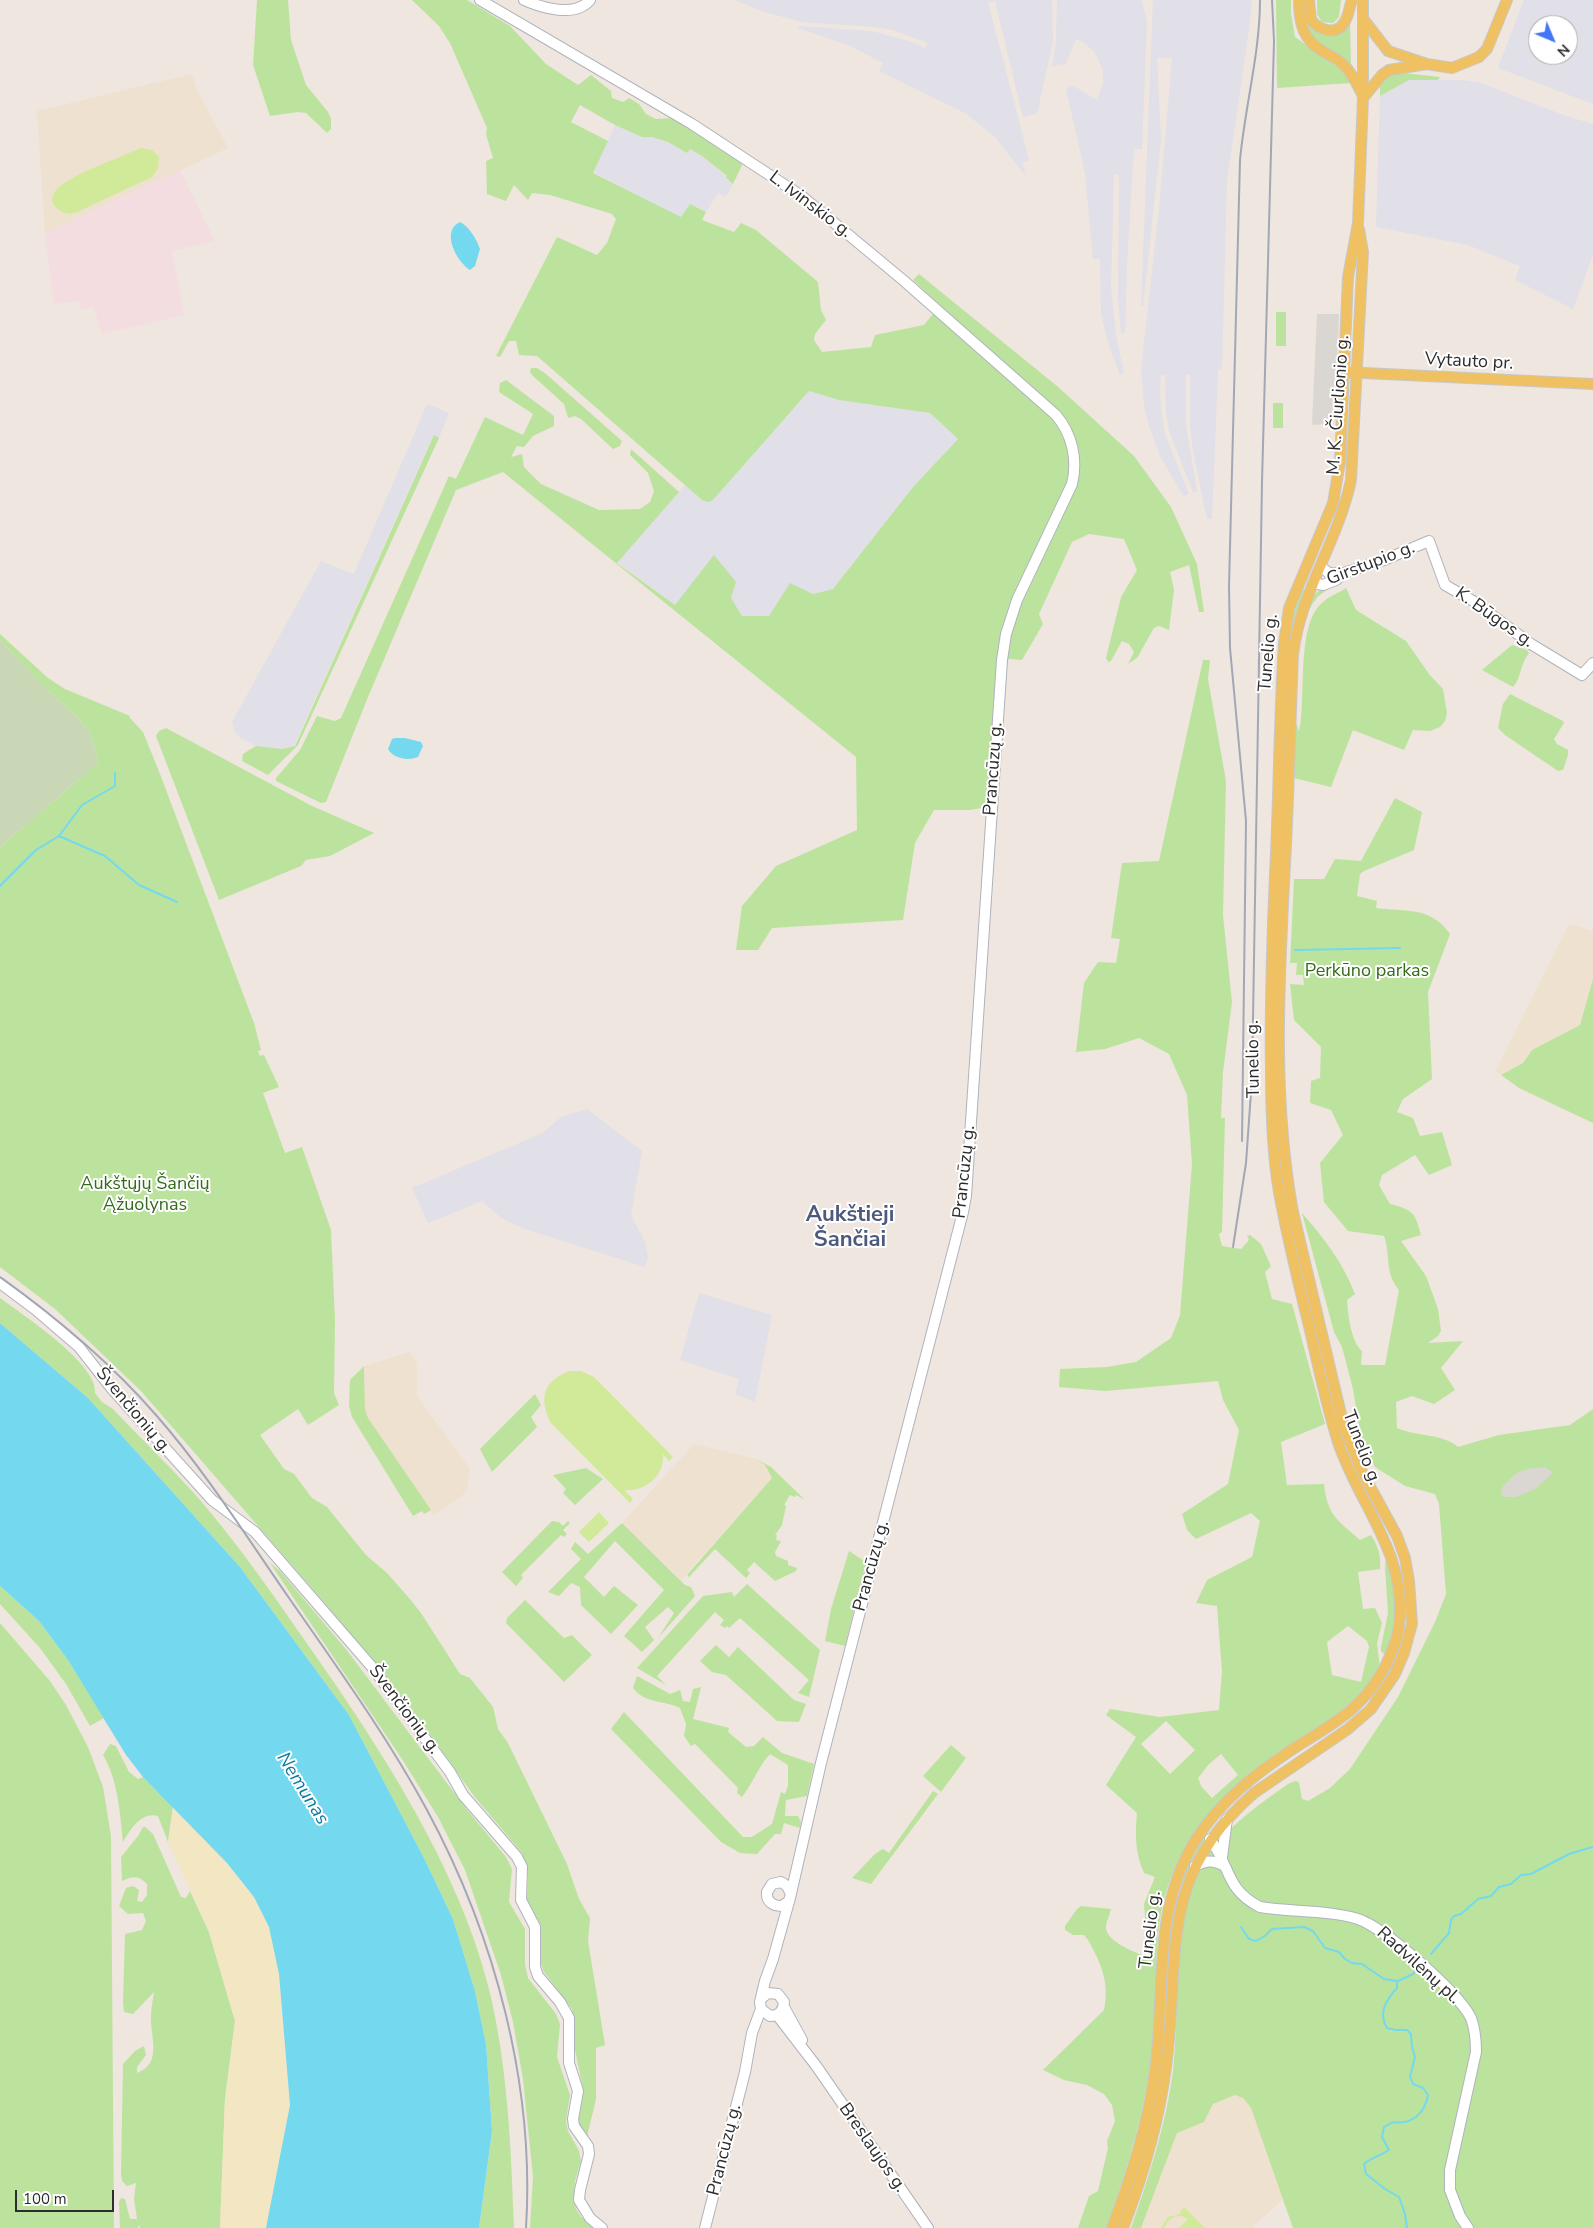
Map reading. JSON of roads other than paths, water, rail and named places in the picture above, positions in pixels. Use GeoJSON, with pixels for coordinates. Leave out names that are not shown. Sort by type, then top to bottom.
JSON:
{"type":"FeatureCollection","features":[{"type":"Feature","properties":{"kind":"main road"},"geometry":{"type":"LineString","coordinates":[[1299,0],[1299,13],[1304,34],[1317,48],[1335,58],[1347,68],[1363,98],[1382,75],[1389,70],[1427,64]]}},
{"type":"Feature","properties":{"kind":"main road"},"geometry":{"type":"LineString","coordinates":[[1309,0],[1311,20],[1319,28],[1326,30],[1337,29],[1345,22],[1352,0]]}},
{"type":"Feature","properties":{"kind":"main road","name":"M. K. Čiurlionio g."},"geometry":{"type":"LineString","coordinates":[[1300,578],[1333,503],[1340,462],[1348,277],[1358,223],[1363,98],[1363,0]]}},
{"type":"Feature","properties":{"kind":"main road"},"geometry":{"type":"LineString","coordinates":[[1364,20],[1388,51],[1427,64],[1452,68],[1479,58],[1487,49],[1507,0]]}},
{"type":"Feature","properties":{"kind":"main road","name":"M. K. Čiurlionio g."},"geometry":{"type":"LineString","coordinates":[[1313,583],[1346,503],[1350,480],[1358,373],[1363,252],[1358,223]]}},
{"type":"Feature","properties":{"kind":"main road","name":"Vytauto pr."},"geometry":{"type":"LineString","coordinates":[[1343,372],[1593,384]]}},
{"type":"Feature","properties":{"kind":"main road"},"geometry":{"type":"LineString","coordinates":[[1342,399],[1356,399]]}},
{"type":"Feature","properties":{"kind":"main road"},"geometry":{"type":"LineString","coordinates":[[1300,578],[1313,583]]}},
{"type":"Feature","properties":{"kind":"main road","name":"Tunelio g."},"geometry":{"type":"LineString","coordinates":[[1112,2228],[1136,2158],[1155,2074],[1159,2037],[1163,1940],[1169,1899],[1180,1868],[1203,1829],[1217,1810],[1246,1783],[1358,1706],[1367,1696],[1381,1674],[1397,1635],[1400,1610],[1393,1560],[1346,1464],[1328,1409],[1287,1234],[1274,1153],[1271,1115],[1270,989],[1283,655],[1287,616],[1300,578]]}},
{"type":"Feature","properties":{"kind":"main road","name":"Tunelio g."},"geometry":{"type":"LineString","coordinates":[[1123,2228],[1138,2185],[1161,2100],[1169,2035],[1177,1924],[1185,1890],[1195,1866],[1210,1839],[1226,1819],[1254,1793],[1362,1718],[1380,1699],[1395,1674],[1410,1637],[1412,1608],[1405,1558],[1397,1536],[1351,1447],[1336,1399],[1293,1212],[1282,1142],[1280,973],[1293,655],[1300,616],[1313,583]]}},
{"type":"Feature","properties":{"kind":"main road"},"geometry":{"type":"LineString","coordinates":[[1374,1519],[1384,1513]]}},
{"type":"Feature","properties":{"kind":"main road"},"geometry":{"type":"LineString","coordinates":[[1203,1829],[1210,1839]]}},
{"type":"Feature","properties":{"kind":"street","name":"L. Ivinskio g."},"geometry":{"type":"LineString","coordinates":[[480,0],[720,142],[816,206],[1056,415],[1068,433],[1072,445],[1075,464],[1074,475]]}},
{"type":"Feature","properties":{"kind":"street"},"geometry":{"type":"LineString","coordinates":[[524,0],[544,8],[566,9],[580,8],[590,0]]}},
{"type":"Feature","properties":{"kind":"street","name":"Prancūzų g."},"geometry":{"type":"LineString","coordinates":[[705,2228],[745,2072],[752,2032],[773,2012],[762,1998],[765,1981],[790,1898],[821,1762],[958,1235],[966,1196],[997,725],[1006,634],[1017,600],[1064,503],[1074,475]]}},
{"type":"Feature","properties":{"kind":"street","name":"Girstupio g."},"geometry":{"type":"LineString","coordinates":[[1313,583],[1323,585],[1336,580],[1344,573],[1384,560],[1429,541]]}},
{"type":"Feature","properties":{"kind":"street","name":"K. Būgos g."},"geometry":{"type":"LineString","coordinates":[[1429,541],[1445,584],[1473,601],[1531,644],[1582,675],[1593,664]]}},
{"type":"Feature","properties":{"kind":"street"},"geometry":{"type":"LineString","coordinates":[[1321,567],[1329,573],[1344,573]]}},
{"type":"Feature","properties":{"kind":"street","name":"Švenčionių g."},"geometry":{"type":"LineString","coordinates":[[0,1283],[36,1310],[79,1347],[125,1403],[212,1500],[255,1532],[372,1667],[450,1772],[463,1795],[517,1857],[522,1867],[521,1900],[535,1927],[534,1967],[538,1976],[560,2002],[569,2018],[569,2063],[578,2091],[573,2119],[574,2126],[588,2146],[589,2154],[580,2190],[580,2200],[590,2218],[602,2228]]}},
{"type":"Feature","properties":{"kind":"street"},"geometry":{"type":"LineString","coordinates":[[1195,1866],[1205,1861],[1224,1862],[1226,1819]]}},
{"type":"Feature","properties":{"kind":"street","name":"Radvilėnų pl."},"geometry":{"type":"LineString","coordinates":[[1210,1839],[1224,1862],[1230,1880],[1241,1895],[1260,1907],[1343,1916],[1356,1919],[1376,1928],[1413,1958],[1461,2003],[1471,2019],[1475,2035],[1476,2052],[1450,2170],[1450,2190],[1460,2216],[1468,2228]]}},
{"type":"Feature","properties":{"kind":"street"},"geometry":{"type":"LineString","coordinates":[[781,1882],[789,1888],[790,1898],[782,1906],[776,1906],[768,1900],[767,1892],[772,1884],[781,1882],[797,1865]]}},
{"type":"Feature","properties":{"kind":"street","name":"Prancūzų g."},"geometry":{"type":"LineString","coordinates":[[776,1906],[780,1914],[780,1928]]}},
{"type":"Feature","properties":{"kind":"street","name":"Prancūzų g."},"geometry":{"type":"LineString","coordinates":[[773,1959],[772,1981],[775,1993]]}},
{"type":"Feature","properties":{"kind":"street"},"geometry":{"type":"LineString","coordinates":[[762,1998],[768,1993],[775,1993]]}},
{"type":"Feature","properties":{"kind":"street","name":"Breslaujos g."},"geometry":{"type":"LineString","coordinates":[[775,1993],[782,1998],[773,2012],[817,2068],[928,2228]]}},
{"type":"Feature","properties":{"kind":"water"},"geometry":{"type":"Polygon","coordinates":[[[460,222],[467,227],[480,249],[475,266],[470,270],[456,254],[451,239],[451,232],[454,226],[460,222]]]}},
{"type":"Feature","properties":{"kind":"water"},"geometry":{"type":"Polygon","coordinates":[[[405,738],[421,742],[423,746],[418,757],[410,759],[394,755],[388,749],[392,739],[405,738]]]}},
{"type":"Feature","properties":{"kind":"water","name":"Nemunas"},"geometry":{"type":"Polygon","coordinates":[[[0,1323],[88,1398],[240,1567],[349,1715],[425,1860],[453,1919],[475,1991],[486,2044],[492,2131],[479,2228],[266,2228],[290,2105],[279,1974],[269,1927],[254,1897],[227,1863],[143,1777],[126,1755],[68,1660],[39,1621],[0,1586],[0,1323]]]}},
{"type":"Feature","properties":{"kind":"waterway"},"geometry":{"type":"LineString","coordinates":[[0,886],[36,850],[59,836],[82,805],[115,786],[115,773]]}},
{"type":"Feature","properties":{"kind":"waterway"},"geometry":{"type":"LineString","coordinates":[[59,836],[105,856],[139,885],[177,902]]}},
{"type":"Feature","properties":{"kind":"waterway"},"geometry":{"type":"LineString","coordinates":[[1295,950],[1400,948]]}},
{"type":"Feature","properties":{"kind":"waterway"},"geometry":{"type":"LineString","coordinates":[[1431,1954],[1449,1933],[1451,1920],[1454,1916],[1461,1914],[1478,1899],[1491,1896],[1499,1887],[1511,1884],[1521,1875],[1531,1874],[1569,1854],[1593,1847]]}},
{"type":"Feature","properties":{"kind":"waterway"},"geometry":{"type":"LineString","coordinates":[[1241,1927],[1249,1939],[1256,1941],[1272,1929],[1304,1927],[1313,1931],[1325,1948],[1339,1952],[1352,1963],[1362,1964],[1384,1979],[1397,1981],[1397,1988],[1390,1997],[1383,2012],[1384,2022],[1387,2028],[1407,2030],[1411,2034],[1415,2057],[1410,2077],[1413,2084],[1423,2088],[1428,2095],[1424,2108],[1416,2117],[1406,2122],[1393,2122],[1384,2127],[1382,2137],[1389,2150],[1364,2164],[1366,2174],[1399,2197],[1405,2214],[1407,2228]]}},
{"type":"Feature","properties":{"kind":"waterway"},"geometry":{"type":"LineString","coordinates":[[1398,1981],[1413,1974],[1418,1968]]}},
{"type":"Feature","properties":{"kind":"railway"},"geometry":{"type":"LineString","coordinates":[[1242,1141],[1246,821],[1230,648],[1229,586],[1240,160],[1258,40],[1260,0]]}},
{"type":"Feature","properties":{"kind":"railway"},"geometry":{"type":"LineString","coordinates":[[1233,1247],[1246,1163],[1252,1078],[1262,482],[1274,41],[1272,0]]}},
{"type":"Feature","properties":{"kind":"railway"},"geometry":{"type":"LineString","coordinates":[[0,1277],[42,1308],[121,1377],[156,1415],[192,1459],[361,1702],[412,1782],[451,1858],[472,1908],[491,1960],[505,2013],[517,2066],[524,2120],[527,2174],[526,2228]]}},
{"type":"Feature","properties":{"kind":"district","name":"Aukštieji Šančiai"},"geometry":{"type":"Point","coordinates":[850,1228]}},
{"type":"Feature","properties":{"kind":"park label","name":"Perkūno parkas"},"geometry":{"type":"Point","coordinates":[1367,972]}},
{"type":"Feature","properties":{"kind":"park label","name":"Aukštųjų Šančių Ąžuolynas"},"geometry":{"type":"Point","coordinates":[145,1195]}}]}
